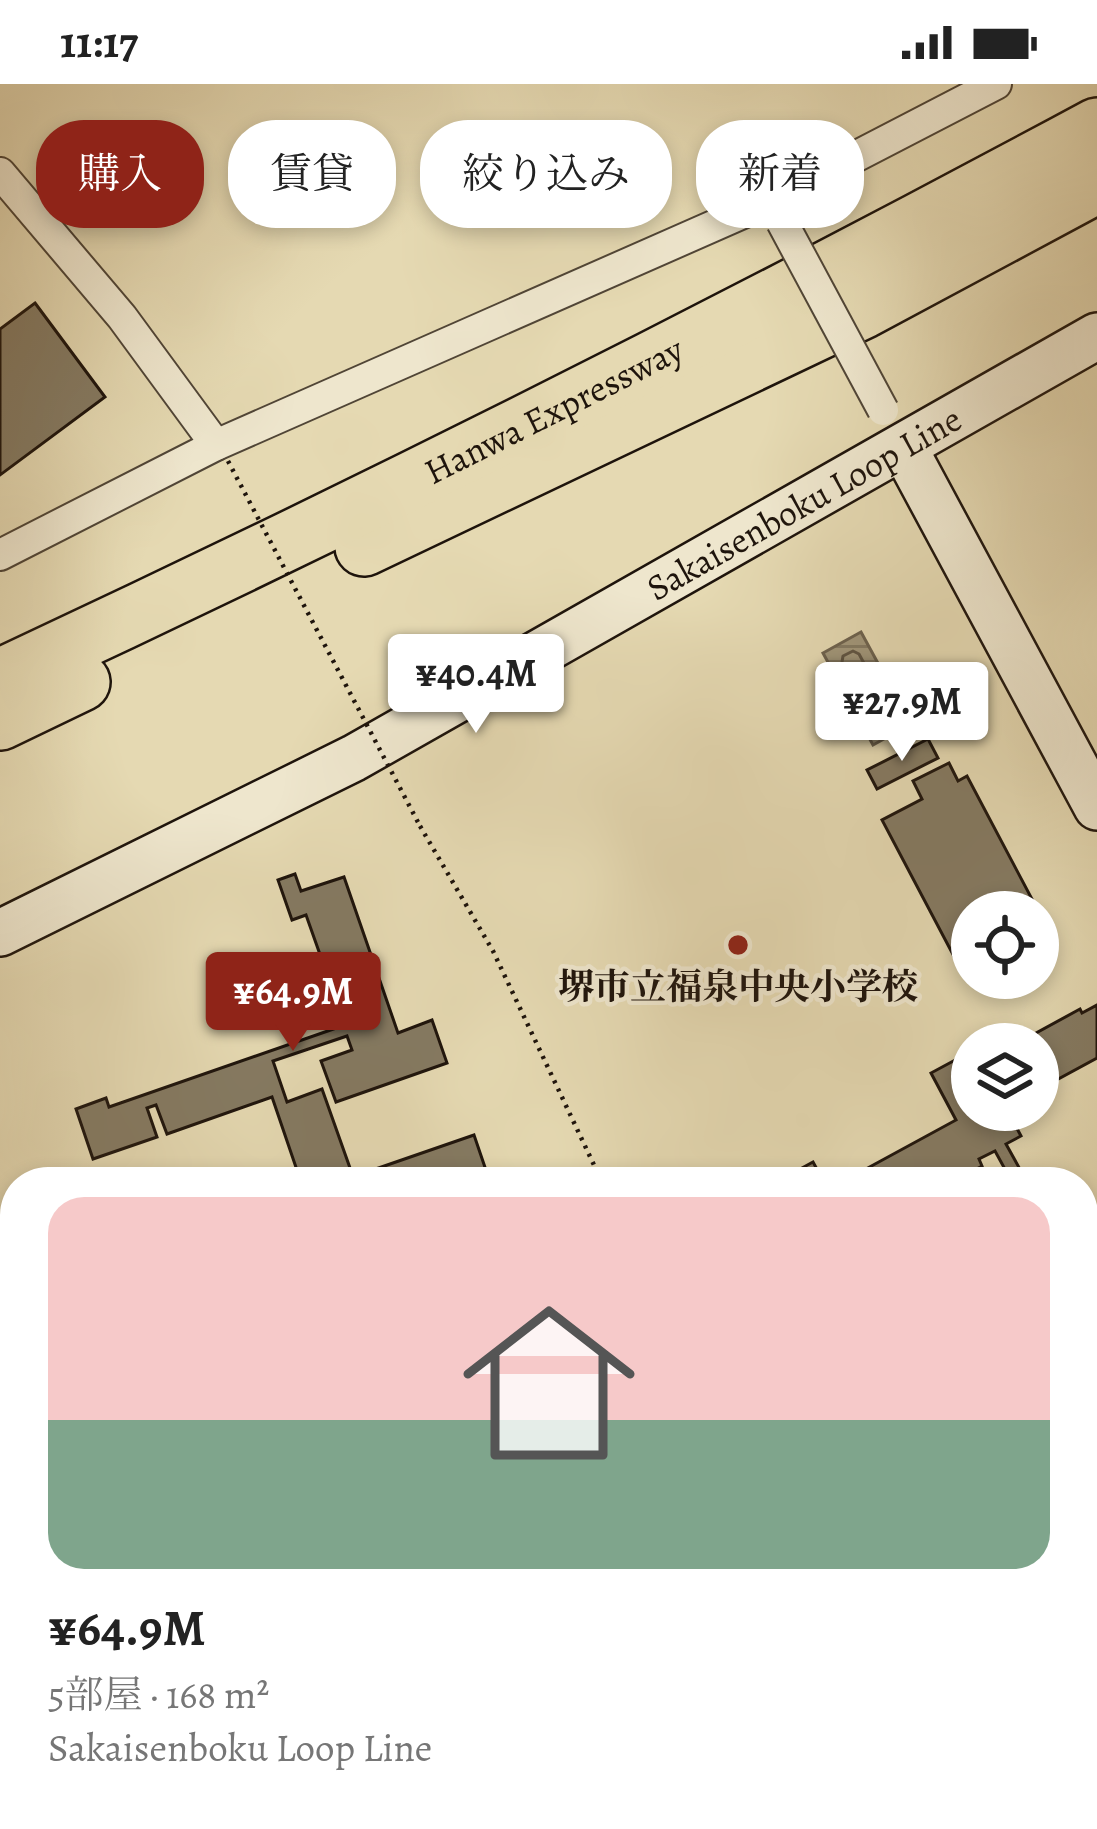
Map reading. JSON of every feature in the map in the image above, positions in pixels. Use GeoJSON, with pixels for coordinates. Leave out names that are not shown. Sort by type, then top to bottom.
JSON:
{"type":"FeatureCollection","features":[{"type":"Feature","properties":{"kind":"highway","name":"Hanwa Expressway"},"geometry":{"type":"LineString","coordinates":[[0,678],[253,560],[736,318],[1097,127]]}},
{"type":"Feature","properties":{"kind":"highway","name":"Hanwa Expressway"},"geometry":{"type":"LineString","coordinates":[[0,721],[865,309],[1097,184]]}},
{"type":"Feature","properties":{"kind":"main road","name":"Sakaisenboku Loop Line"},"geometry":{"type":"LineString","coordinates":[[0,933],[354,758],[894,429],[1097,336]]}},
{"type":"Feature","properties":{"kind":"main road"},"geometry":{"type":"LineString","coordinates":[[894,429],[1097,807]]}},
{"type":"Feature","properties":{"kind":"street"},"geometry":{"type":"LineString","coordinates":[[864,160],[996,84]]}},
{"type":"Feature","properties":{"kind":"street"},"geometry":{"type":"LineString","coordinates":[[0,173],[122,317],[222,453]]}},
{"type":"Feature","properties":{"kind":"street"},"geometry":{"type":"LineString","coordinates":[[0,555],[737,228]]}},
{"type":"Feature","properties":{"kind":"street"},"geometry":{"type":"LineString","coordinates":[[785,228],[894,429]]}},
{"type":"Feature","properties":{"kind":"path"},"geometry":{"type":"LineString","coordinates":[[222,453],[420,826],[493,951],[595,1167]]}},
{"type":"Feature","properties":{"kind":"water"},"geometry":{"type":"Polygon","coordinates":[[[861,632],[911,724],[873,745],[823,653],[861,632]]]}},
{"type":"Feature","properties":{"kind":"building"},"geometry":{"type":"Polygon","coordinates":[[[35,303],[105,397],[0,475],[0,329],[35,303]]]}},
{"type":"Feature","properties":{"kind":"building"},"geometry":{"type":"Polygon","coordinates":[[[928,739],[938,758],[877,789],[867,770],[928,739]]]}},
{"type":"Feature","properties":{"kind":"building"},"geometry":{"type":"Polygon","coordinates":[[[949,763],[958,781],[967,776],[1028,891],[951,891],[951,951],[882,820],[922,799],[913,781],[949,763]]]}},
{"type":"Feature","properties":{"kind":"building"},"geometry":{"type":"Polygon","coordinates":[[[295,874],[301,891],[344,877],[398,1033],[432,1020],[447,1063],[336,1102],[321,1061],[352,1050],[347,1036],[273,1061],[287,1102],[322,1089],[350,1167],[296,1167],[272,1097],[167,1134],[156,1105],[147,1108],[157,1137],[93,1159],[76,1109],[106,1098],[109,1107],[345,1025],[306,915],[292,920],[278,880],[295,874]]]}},
{"type":"Feature","properties":{"kind":"building"},"geometry":{"type":"Polygon","coordinates":[[[1097,1005],[1097,1058],[1059,1079],[1059,1023],[1054,1023],[1080,1009],[1082,1013],[1097,1005]]]}},
{"type":"Feature","properties":{"kind":"building"},"geometry":{"type":"Polygon","coordinates":[[[951,1062],[951,1111],[931,1073],[951,1062]]]}},
{"type":"Feature","properties":{"kind":"building"},"geometry":{"type":"Polygon","coordinates":[[[951,1123],[951,1131],[1018,1131],[1021,1136],[1006,1144],[1019,1167],[1004,1167],[995,1151],[979,1159],[980,1167],[870,1167],[951,1123]]]}},
{"type":"Feature","properties":{"kind":"building"},"geometry":{"type":"Polygon","coordinates":[[[474,1135],[485,1167],[381,1167],[474,1135]]]}},
{"type":"Feature","properties":{"kind":"place","name":"堺市立福泉中央小学校"},"geometry":{"type":"Point","coordinates":[738,945]}}]}
